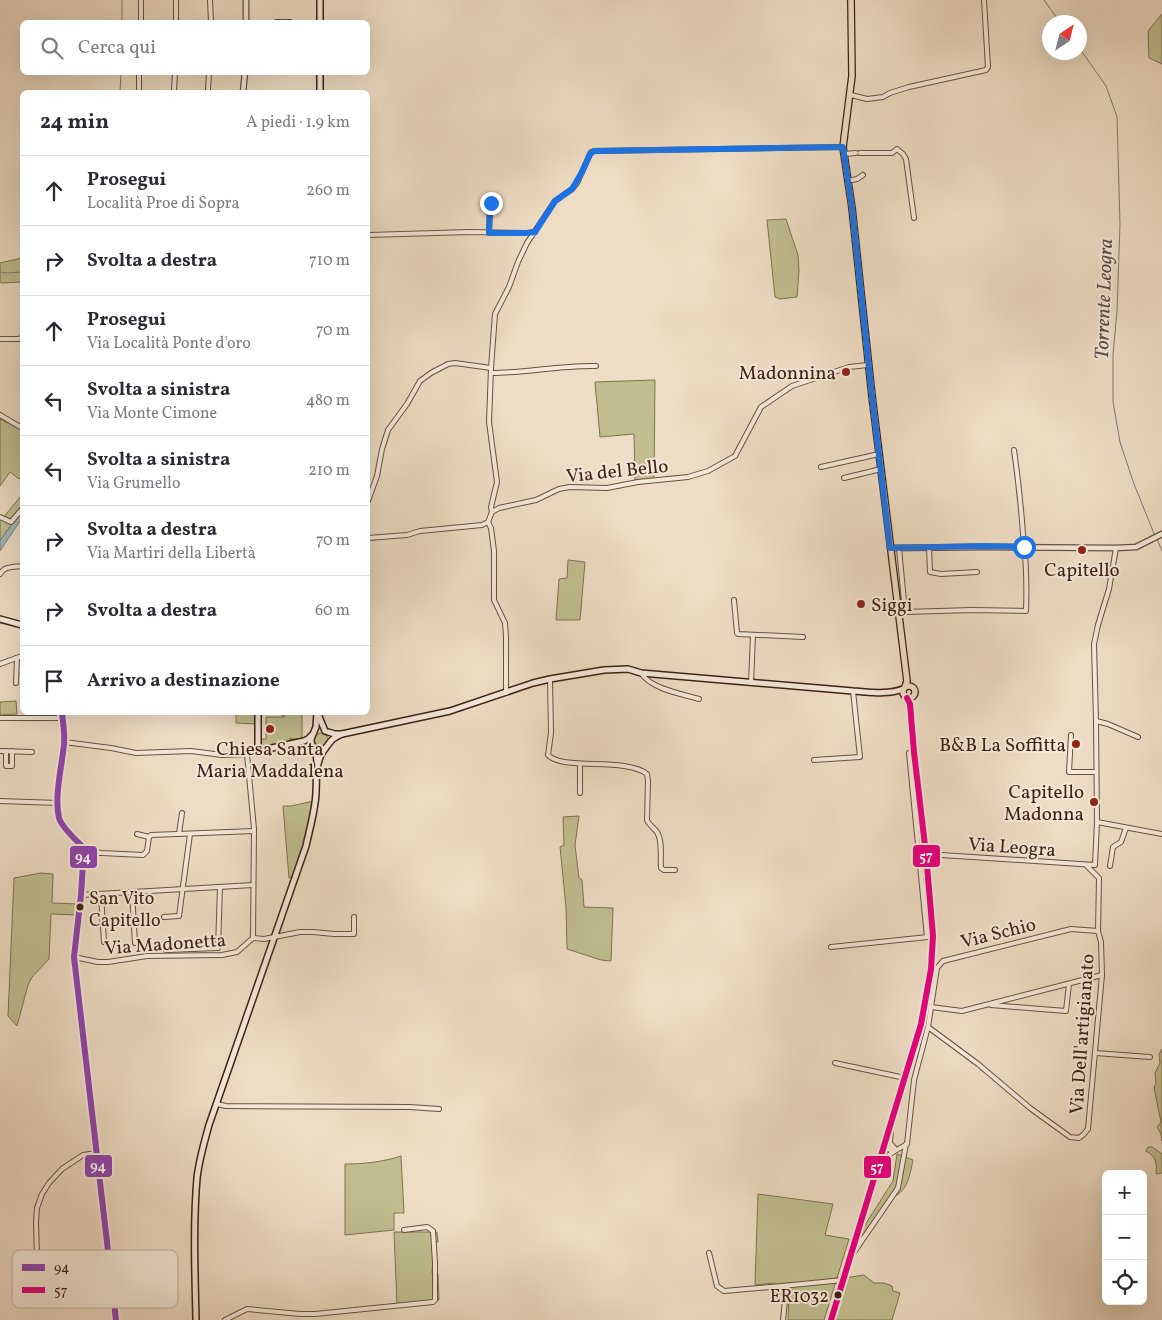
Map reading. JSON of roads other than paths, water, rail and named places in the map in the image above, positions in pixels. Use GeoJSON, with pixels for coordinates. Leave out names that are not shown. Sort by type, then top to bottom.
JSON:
{"type":"FeatureCollection","features":[{"type":"Feature","properties":{"kind":"main road"},"geometry":{"type":"LineString","coordinates":[[320,0],[320,20]]}},
{"type":"Feature","properties":{"kind":"main road","name":"Via Schio"},"geometry":{"type":"LineString","coordinates":[[831,1320],[922,1024],[931,969],[926,854],[868,365],[852,208],[843,147],[851,95],[852,0]]}},
{"type":"Feature","properties":{"kind":"main road"},"geometry":{"type":"LineString","coordinates":[[320,75],[320,90]]}},
{"type":"Feature","properties":{"kind":"main road"},"geometry":{"type":"LineString","coordinates":[[0,619],[20,624]]}},
{"type":"Feature","properties":{"kind":"main road"},"geometry":{"type":"LineString","coordinates":[[258,715],[258,751],[297,743],[308,739],[313,733],[320,730],[342,734],[450,711],[550,678],[604,670],[628,669],[641,673],[853,691],[906,692]]}},
{"type":"Feature","properties":{"kind":"main road"},"geometry":{"type":"LineString","coordinates":[[317,715],[311,742],[317,765]]}},
{"type":"Feature","properties":{"kind":"main road"},"geometry":{"type":"LineString","coordinates":[[319,715],[331,741]]}},
{"type":"Feature","properties":{"kind":"main road"},"geometry":{"type":"LineString","coordinates":[[196,1320],[195,1239],[198,1176],[202,1150],[300,866],[316,801],[319,757],[331,741],[342,734]]}},
{"type":"Feature","properties":{"kind":"main road"},"geometry":{"type":"LineString","coordinates":[[297,743],[313,746],[319,750],[325,749]]}},
{"type":"Feature","properties":{"kind":"street"},"geometry":{"type":"LineString","coordinates":[[140,20],[141,0]]}},
{"type":"Feature","properties":{"kind":"street"},"geometry":{"type":"LineString","coordinates":[[176,0],[176,20]]}},
{"type":"Feature","properties":{"kind":"street"},"geometry":{"type":"LineString","coordinates":[[210,0],[210,20]]}},
{"type":"Feature","properties":{"kind":"street"},"geometry":{"type":"LineString","coordinates":[[246,0],[246,20]]}},
{"type":"Feature","properties":{"kind":"street"},"geometry":{"type":"LineString","coordinates":[[851,95],[867,99],[883,97],[909,87],[986,70],[988,68],[984,0]]}},
{"type":"Feature","properties":{"kind":"street"},"geometry":{"type":"LineString","coordinates":[[139,75],[139,90]]}},
{"type":"Feature","properties":{"kind":"street"},"geometry":{"type":"LineString","coordinates":[[174,75],[174,90]]}},
{"type":"Feature","properties":{"kind":"street"},"geometry":{"type":"LineString","coordinates":[[208,90],[209,75]]}},
{"type":"Feature","properties":{"kind":"street"},"geometry":{"type":"LineString","coordinates":[[243,90],[245,75]]}},
{"type":"Feature","properties":{"kind":"street"},"geometry":{"type":"LineString","coordinates":[[506,693],[505,623],[494,600],[494,551],[491,528],[488,522],[492,512],[491,507],[497,482],[489,422],[491,368],[496,314],[522,254],[535,232],[555,201],[572,189],[591,152],[594,151],[843,147]]}},
{"type":"Feature","properties":{"kind":"street"},"geometry":{"type":"LineString","coordinates":[[844,154],[892,153],[897,149],[903,154],[906,159],[914,218]]}},
{"type":"Feature","properties":{"kind":"street"},"geometry":{"type":"LineString","coordinates":[[847,181],[857,179],[863,175]]}},
{"type":"Feature","properties":{"kind":"street"},"geometry":{"type":"LineString","coordinates":[[489,233],[491,203]]}},
{"type":"Feature","properties":{"kind":"street"},"geometry":{"type":"LineString","coordinates":[[370,235],[535,232]]}},
{"type":"Feature","properties":{"kind":"street"},"geometry":{"type":"LineString","coordinates":[[0,339],[20,338]]}},
{"type":"Feature","properties":{"kind":"street"},"geometry":{"type":"LineString","coordinates":[[370,495],[377,476],[388,430],[407,404],[420,381],[448,364],[455,363],[491,368]]}},
{"type":"Feature","properties":{"kind":"street","name":"Via del Bello"},"geometry":{"type":"LineString","coordinates":[[492,512],[499,508],[536,500],[559,490],[570,488],[607,488],[638,482],[688,477],[708,471],[734,456],[761,407],[792,386],[849,367],[868,365]]}},
{"type":"Feature","properties":{"kind":"street"},"geometry":{"type":"LineString","coordinates":[[491,373],[596,366]]}},
{"type":"Feature","properties":{"kind":"street"},"geometry":{"type":"LineString","coordinates":[[0,415],[20,427]]}},
{"type":"Feature","properties":{"kind":"street"},"geometry":{"type":"LineString","coordinates":[[899,548],[905,612],[1026,611],[1024,547],[1019,480],[1014,450]]}},
{"type":"Feature","properties":{"kind":"street"},"geometry":{"type":"LineString","coordinates":[[821,467],[879,454]]}},
{"type":"Feature","properties":{"kind":"street"},"geometry":{"type":"LineString","coordinates":[[844,478],[880,469]]}},
{"type":"Feature","properties":{"kind":"street"},"geometry":{"type":"LineString","coordinates":[[0,517],[11,522],[20,511]]}},
{"type":"Feature","properties":{"kind":"street"},"geometry":{"type":"LineString","coordinates":[[370,538],[408,535],[420,531],[474,526],[488,522]]}},
{"type":"Feature","properties":{"kind":"street"},"geometry":{"type":"LineString","coordinates":[[890,548],[1136,547],[1162,534]]}},
{"type":"Feature","properties":{"kind":"street"},"geometry":{"type":"LineString","coordinates":[[929,547],[930,572],[941,574],[977,572]]}},
{"type":"Feature","properties":{"kind":"street"},"geometry":{"type":"LineString","coordinates":[[1116,548],[1109,589],[1094,644],[1097,822],[1162,834]]}},
{"type":"Feature","properties":{"kind":"street"},"geometry":{"type":"LineString","coordinates":[[1,572],[4,568],[20,566]]}},
{"type":"Feature","properties":{"kind":"street"},"geometry":{"type":"LineString","coordinates":[[734,600],[738,634],[803,637]]}},
{"type":"Feature","properties":{"kind":"street"},"geometry":{"type":"LineString","coordinates":[[751,683],[753,635]]}},
{"type":"Feature","properties":{"kind":"street"},"geometry":{"type":"LineString","coordinates":[[0,664],[20,657]]}},
{"type":"Feature","properties":{"kind":"street"},"geometry":{"type":"LineString","coordinates":[[16,683],[17,658]]}},
{"type":"Feature","properties":{"kind":"street"},"geometry":{"type":"LineString","coordinates":[[641,673],[661,688],[699,699]]}},
{"type":"Feature","properties":{"kind":"street"},"geometry":{"type":"LineString","coordinates":[[550,678],[551,733],[548,755],[554,760],[562,762],[636,768],[647,774],[647,820],[658,834],[660,840],[661,868],[664,870],[675,870]]}},
{"type":"Feature","properties":{"kind":"street"},"geometry":{"type":"LineString","coordinates":[[814,760],[860,757],[853,691]]}},
{"type":"Feature","properties":{"kind":"street"},"geometry":{"type":"LineString","coordinates":[[0,718],[38,718],[62,715],[64,742],[59,772],[58,803],[60,820],[84,849],[103,853],[145,854],[151,856]]}},
{"type":"Feature","properties":{"kind":"street"},"geometry":{"type":"LineString","coordinates":[[1096,721],[1138,737]]}},
{"type":"Feature","properties":{"kind":"street"},"geometry":{"type":"LineString","coordinates":[[1071,735],[1069,772],[1096,772]]}},
{"type":"Feature","properties":{"kind":"street"},"geometry":{"type":"LineString","coordinates":[[64,742],[136,753],[191,751],[222,755],[247,754],[258,751]]}},
{"type":"Feature","properties":{"kind":"street"},"geometry":{"type":"LineString","coordinates":[[0,751],[32,752]]}},
{"type":"Feature","properties":{"kind":"street"},"geometry":{"type":"LineString","coordinates":[[6,751],[6,766],[12,766],[12,752]]}},
{"type":"Feature","properties":{"kind":"street","name":"Via Schio"},"geometry":{"type":"LineString","coordinates":[[909,753],[930,937]]}},
{"type":"Feature","properties":{"kind":"street"},"geometry":{"type":"LineString","coordinates":[[247,754],[254,831],[252,938],[275,938],[300,932],[354,934],[354,917]]}},
{"type":"Feature","properties":{"kind":"street"},"geometry":{"type":"LineString","coordinates":[[580,764],[580,793]]}},
{"type":"Feature","properties":{"kind":"street"},"geometry":{"type":"LineString","coordinates":[[0,801],[58,803]]}},
{"type":"Feature","properties":{"kind":"street"},"geometry":{"type":"LineString","coordinates":[[179,834],[182,813]]}},
{"type":"Feature","properties":{"kind":"street","name":"Via Leogra"},"geometry":{"type":"LineString","coordinates":[[926,854],[1096,865],[1095,839],[1097,822]]}},
{"type":"Feature","properties":{"kind":"street"},"geometry":{"type":"LineString","coordinates":[[1110,866],[1113,846],[1121,842],[1126,828]]}},
{"type":"Feature","properties":{"kind":"street"},"geometry":{"type":"LineString","coordinates":[[137,834],[149,837],[151,835],[254,831]]}},
{"type":"Feature","properties":{"kind":"street"},"geometry":{"type":"LineString","coordinates":[[164,916],[179,916],[190,834]]}},
{"type":"Feature","properties":{"kind":"street"},"geometry":{"type":"LineString","coordinates":[[145,854],[149,837]]}},
{"type":"Feature","properties":{"kind":"street"},"geometry":{"type":"LineString","coordinates":[[84,849],[74,957],[108,1250]]}},
{"type":"Feature","properties":{"kind":"street","name":"Via Dell'artigianato"},"geometry":{"type":"LineString","coordinates":[[928,1027],[978,1064],[1030,1108],[1070,1137],[1079,1138],[1084,1134],[1088,1129],[1102,975],[1098,930],[1099,878],[1086,865]]}},
{"type":"Feature","properties":{"kind":"street"},"geometry":{"type":"LineString","coordinates":[[81,895],[253,884]]}},
{"type":"Feature","properties":{"kind":"street"},"geometry":{"type":"LineString","coordinates":[[166,950],[218,948],[220,887]]}},
{"type":"Feature","properties":{"kind":"street"},"geometry":{"type":"LineString","coordinates":[[132,892],[135,943]]}},
{"type":"Feature","properties":{"kind":"street"},"geometry":{"type":"LineString","coordinates":[[101,894],[104,942]]}},
{"type":"Feature","properties":{"kind":"street","name":"Via Schio"},"geometry":{"type":"LineString","coordinates":[[850,1259],[898,1188],[907,1144],[914,1080],[928,1027],[937,968],[943,961],[1071,929],[1098,930]]}},
{"type":"Feature","properties":{"kind":"street"},"geometry":{"type":"LineString","coordinates":[[831,946],[930,937]]}},
{"type":"Feature","properties":{"kind":"street","name":"Via Madonetta"},"geometry":{"type":"LineString","coordinates":[[74,957],[108,962],[148,956],[222,955],[237,952],[252,938]]}},
{"type":"Feature","properties":{"kind":"street"},"geometry":{"type":"LineString","coordinates":[[931,1007],[962,1011],[1102,975]]}},
{"type":"Feature","properties":{"kind":"street"},"geometry":{"type":"LineString","coordinates":[[986,1005],[1066,1011],[1069,984]]}},
{"type":"Feature","properties":{"kind":"street"},"geometry":{"type":"LineString","coordinates":[[1095,1053],[1150,1057]]}},
{"type":"Feature","properties":{"kind":"street"},"geometry":{"type":"LineString","coordinates":[[835,1063],[905,1078]]}},
{"type":"Feature","properties":{"kind":"street"},"geometry":{"type":"LineString","coordinates":[[217,1104],[226,1106],[410,1107],[438,1109]]}},
{"type":"Feature","properties":{"kind":"street","name":"Via Schio"},"geometry":{"type":"LineString","coordinates":[[892,1119],[890,1143],[894,1150]]}},
{"type":"Feature","properties":{"kind":"street","name":"Via Schio"},"geometry":{"type":"LineString","coordinates":[[872,1184],[889,1153],[907,1144]]}},
{"type":"Feature","properties":{"kind":"street","name":"Via Schio"},"geometry":{"type":"LineString","coordinates":[[884,1148],[894,1150]]}},
{"type":"Feature","properties":{"kind":"street"},"geometry":{"type":"LineString","coordinates":[[37,1250],[37,1208],[42,1194],[62,1169],[83,1155],[97,1153]]}},
{"type":"Feature","properties":{"kind":"street"},"geometry":{"type":"LineString","coordinates":[[225,1320],[248,1309],[315,1314],[433,1302],[435,1300],[436,1280],[433,1231],[427,1227],[404,1230]]}},
{"type":"Feature","properties":{"kind":"street"},"geometry":{"type":"LineString","coordinates":[[710,1253],[717,1286],[724,1291],[843,1280]]}},
{"type":"Feature","properties":{"kind":"street"},"geometry":{"type":"LineString","coordinates":[[782,1286],[785,1300],[783,1320]]}},
{"type":"Feature","properties":{"kind":"water"},"geometry":{"type":"Polygon","coordinates":[[[20,512],[20,521],[0,551],[0,541],[20,512]]]}},
{"type":"Feature","properties":{"kind":"waterway"},"geometry":{"type":"LineString","coordinates":[[122,0],[122,20]]}},
{"type":"Feature","properties":{"kind":"waterway","name":"Torrente Leogra"},"geometry":{"type":"LineString","coordinates":[[1044,0],[1055,15]]}},
{"type":"Feature","properties":{"kind":"waterway","name":"Torrente Leogra"},"geometry":{"type":"LineString","coordinates":[[1087,59],[1106,86],[1117,117],[1120,224],[1117,311],[1113,355],[1113,402],[1120,442],[1134,484],[1155,536]]}},
{"type":"Feature","properties":{"kind":"waterway"},"geometry":{"type":"LineString","coordinates":[[120,90],[121,75]]}},
{"type":"Feature","properties":{"kind":"waterway"},"geometry":{"type":"LineString","coordinates":[[0,272],[20,272]]}},
{"type":"Feature","properties":{"kind":"waterway","name":"Torrente Leogra"},"geometry":{"type":"LineString","coordinates":[[1157,539],[1162,551]]}},
{"type":"Feature","properties":{"kind":"place","name":"Madonnina"},"geometry":{"type":"Point","coordinates":[846,372]}},
{"type":"Feature","properties":{"kind":"place","name":"Capitello"},"geometry":{"type":"Point","coordinates":[1082,550]}},
{"type":"Feature","properties":{"kind":"place","name":"Siggi"},"geometry":{"type":"Point","coordinates":[861,604]}},
{"type":"Feature","properties":{"kind":"place","name":"Chiesa Santa Maria Maddalena"},"geometry":{"type":"Point","coordinates":[270,729]}},
{"type":"Feature","properties":{"kind":"place","name":"B&B La Soffitta"},"geometry":{"type":"Point","coordinates":[1076,744]}},
{"type":"Feature","properties":{"kind":"place","name":"Capitello Madonna"},"geometry":{"type":"Point","coordinates":[1094,802]}},
{"type":"Feature","properties":{"kind":"place","name":"San Vito Capitello"},"geometry":{"type":"Point","coordinates":[80,907]}},
{"type":"Feature","properties":{"kind":"place","name":"ER1032"},"geometry":{"type":"Point","coordinates":[838,1295]}}]}
